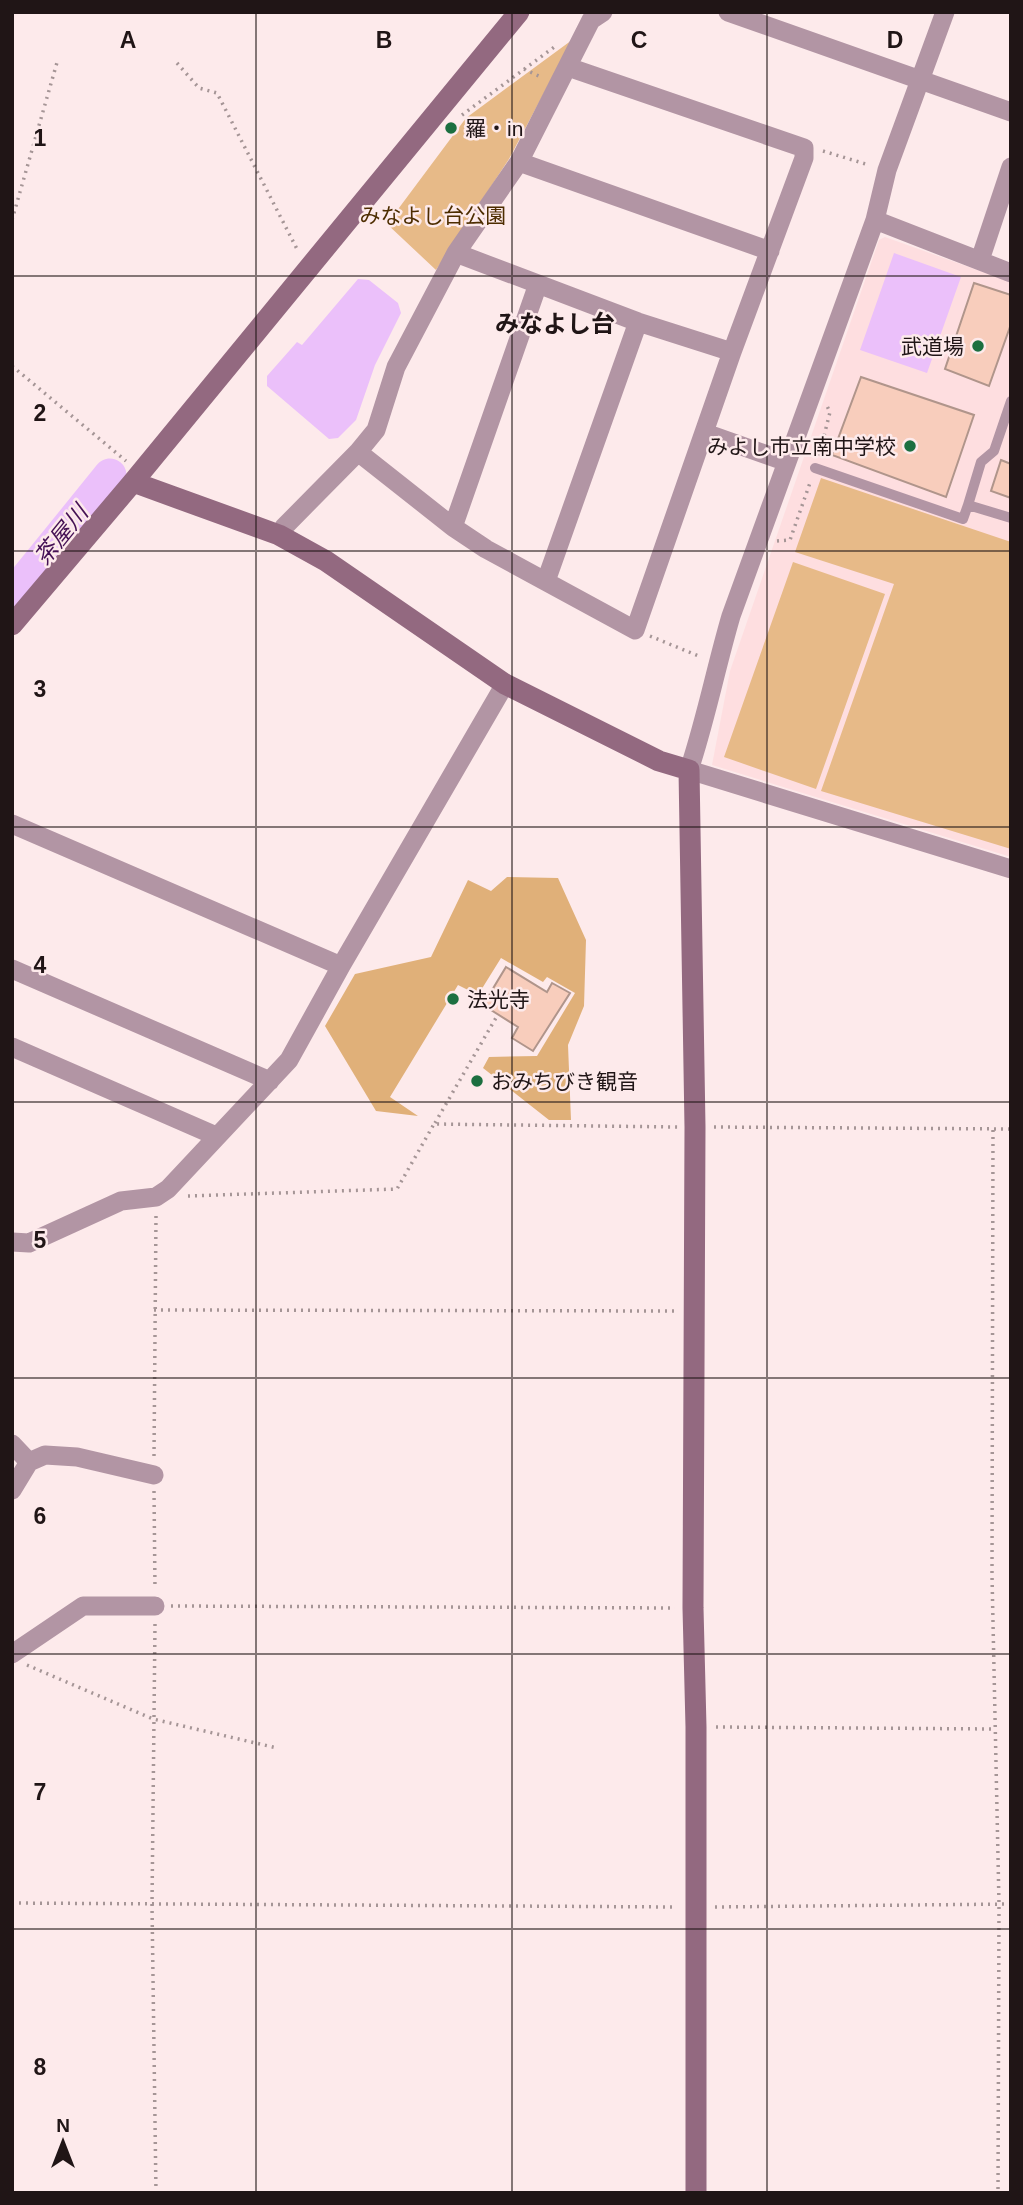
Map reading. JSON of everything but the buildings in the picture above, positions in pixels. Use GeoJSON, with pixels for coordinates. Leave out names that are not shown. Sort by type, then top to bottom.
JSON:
{"type":"FeatureCollection","features":[{"type":"Feature","properties":{"kind":"street"},"geometry":{"type":"LineString","coordinates":[[12,625],[137,478],[519,12]]}},
{"type":"Feature","properties":{"kind":"street"},"geometry":{"type":"LineString","coordinates":[[279,536],[284,527],[376,430],[396,367],[456,253],[519,162],[591,20],[603,12]]}},
{"type":"Feature","properties":{"kind":"street"},"geometry":{"type":"LineString","coordinates":[[729,12],[1011,112]]}},
{"type":"Feature","properties":{"kind":"street"},"geometry":{"type":"LineString","coordinates":[[696,2193],[696,1727],[692,1608],[695,1127],[689,770],[731,616],[875,220],[887,170],[945,12]]}},
{"type":"Feature","properties":{"kind":"street"},"geometry":{"type":"LineString","coordinates":[[358,452],[453,527],[486,549],[635,630],[732,352],[804,158],[804,148],[568,66]]}},
{"type":"Feature","properties":{"kind":"street"},"geometry":{"type":"LineString","coordinates":[[519,162],[770,251]]}},
{"type":"Feature","properties":{"kind":"street"},"geometry":{"type":"LineString","coordinates":[[980,260],[1011,167]]}},
{"type":"Feature","properties":{"kind":"street"},"geometry":{"type":"LineString","coordinates":[[875,220],[1011,273]]}},
{"type":"Feature","properties":{"kind":"street"},"geometry":{"type":"LineString","coordinates":[[456,253],[638,322],[732,352]]}},
{"type":"Feature","properties":{"kind":"street"},"geometry":{"type":"LineString","coordinates":[[453,527],[538,284]]}},
{"type":"Feature","properties":{"kind":"street"},"geometry":{"type":"LineString","coordinates":[[546,581],[638,322]]}},
{"type":"Feature","properties":{"kind":"street"},"geometry":{"type":"LineString","coordinates":[[705,433],[787,462]]}},
{"type":"Feature","properties":{"kind":"street"},"geometry":{"type":"LineString","coordinates":[[137,478],[279,536],[326,561],[505,684],[659,761],[1011,869]]}},
{"type":"Feature","properties":{"kind":"street"},"geometry":{"type":"LineString","coordinates":[[12,1242],[29,1243],[121,1201],[156,1197],[168,1189],[289,1060],[505,684]]}},
{"type":"Feature","properties":{"kind":"street"},"geometry":{"type":"LineString","coordinates":[[12,824],[341,966]]}},
{"type":"Feature","properties":{"kind":"street"},"geometry":{"type":"LineString","coordinates":[[12,969],[270,1081]]}},
{"type":"Feature","properties":{"kind":"street"},"geometry":{"type":"LineString","coordinates":[[12,1047],[216,1136]]}},
{"type":"Feature","properties":{"kind":"street"},"geometry":{"type":"LineString","coordinates":[[12,1444],[29,1462]]}},
{"type":"Feature","properties":{"kind":"street"},"geometry":{"type":"LineString","coordinates":[[12,1490],[29,1462],[45,1455],[77,1457],[154,1475]]}},
{"type":"Feature","properties":{"kind":"street"},"geometry":{"type":"LineString","coordinates":[[16,1658],[83,1606],[155,1606]]}},
{"type":"Feature","properties":{"kind":"lane"},"geometry":{"type":"LineString","coordinates":[[816,468],[963,519],[981,462],[994,452],[1011,401]]}},
{"type":"Feature","properties":{"kind":"lane"},"geometry":{"type":"LineString","coordinates":[[968,505],[1011,518]]}},
{"type":"Feature","properties":{"kind":"path"},"geometry":{"type":"LineString","coordinates":[[459,117],[557,45]]}},
{"type":"Feature","properties":{"kind":"path"},"geometry":{"type":"LineString","coordinates":[[12,220],[58,59]]}},
{"type":"Feature","properties":{"kind":"path"},"geometry":{"type":"LineString","coordinates":[[177,64],[199,88],[217,93],[309,270]]}},
{"type":"Feature","properties":{"kind":"path"},"geometry":{"type":"LineString","coordinates":[[804,148],[887,170]]}},
{"type":"Feature","properties":{"kind":"path"},"geometry":{"type":"LineString","coordinates":[[12,366],[137,478]]}},
{"type":"Feature","properties":{"kind":"path"},"geometry":{"type":"LineString","coordinates":[[772,542],[790,540],[816,468],[830,412],[826,404]]}},
{"type":"Feature","properties":{"kind":"path"},"geometry":{"type":"LineString","coordinates":[[635,630],[717,663]]}},
{"type":"Feature","properties":{"kind":"path"},"geometry":{"type":"LineString","coordinates":[[156,2193],[152,1905],[156,1197],[397,1189],[497,1016]]}},
{"type":"Feature","properties":{"kind":"path"},"geometry":{"type":"LineString","coordinates":[[434,1124],[1011,1129]]}},
{"type":"Feature","properties":{"kind":"path"},"geometry":{"type":"LineString","coordinates":[[993,1130],[994,1729],[999,1904],[998,2193]]}},
{"type":"Feature","properties":{"kind":"path"},"geometry":{"type":"LineString","coordinates":[[154,1310],[693,1311]]}},
{"type":"Feature","properties":{"kind":"path"},"geometry":{"type":"LineString","coordinates":[[155,1606],[692,1608]]}},
{"type":"Feature","properties":{"kind":"path"},"geometry":{"type":"LineString","coordinates":[[16,1658],[153,1719],[277,1748]]}},
{"type":"Feature","properties":{"kind":"path"},"geometry":{"type":"LineString","coordinates":[[696,1727],[994,1729]]}},
{"type":"Feature","properties":{"kind":"path"},"geometry":{"type":"LineString","coordinates":[[12,1903],[696,1907],[1011,1904]]}},
{"type":"Feature","properties":{"kind":"shaded area","name":"みよし市立南中学校"},"geometry":{"type":"Polygon","coordinates":[[[885,237],[1011,282],[1011,857],[712,765],[730,671],[879,240],[885,237]]]}},
{"type":"Feature","properties":{"kind":"shaded area"},"geometry":{"type":"Polygon","coordinates":[[[894,253],[961,277],[927,373],[860,350],[894,253]]]}},
{"type":"Feature","properties":{"kind":"shaded area"},"geometry":{"type":"Polygon","coordinates":[[[358,279],[369,280],[398,303],[401,313],[375,365],[356,420],[338,438],[329,439],[267,386],[267,376],[297,342],[302,345],[358,279]]]}},
{"type":"Feature","properties":{"kind":"shaded area"},"geometry":{"type":"Polygon","coordinates":[[[507,877],[558,878],[586,940],[584,1006],[568,1045],[571,1120],[549,1120],[483,1068],[489,1057],[537,1056],[575,993],[547,977],[543,982],[501,958],[478,995],[458,985],[390,1097],[418,1116],[376,1111],[325,1026],[355,974],[431,957],[468,880],[491,891],[507,877]]]}},
{"type":"Feature","properties":{"kind":"green space","name":"みなよし台公園"},"geometry":{"type":"Polygon","coordinates":[[[572,40],[509,159],[436,270],[387,224],[466,118],[572,40]]]}},
{"type":"Feature","properties":{"kind":"green space"},"geometry":{"type":"Polygon","coordinates":[[[821,478],[1011,542],[1011,849],[821,791],[894,584],[795,552],[821,478]]]}},
{"type":"Feature","properties":{"kind":"green space"},"geometry":{"type":"Polygon","coordinates":[[[793,562],[885,594],[816,789],[724,757],[793,562]]]}},
{"type":"Feature","properties":{"kind":"waterway","name":"茶屋川"},"geometry":{"type":"LineString","coordinates":[[12,596],[110,475]]}},
{"type":"Feature","properties":{"kind":"place","name":"羅・in"},"geometry":{"type":"Point","coordinates":[451,128]}},
{"type":"Feature","properties":{"kind":"place","name":"武道場"},"geometry":{"type":"Point","coordinates":[978,346]}},
{"type":"Feature","properties":{"kind":"place","name":"みよし市立南中学校"},"geometry":{"type":"Point","coordinates":[910,446]}},
{"type":"Feature","properties":{"kind":"place","name":"法光寺"},"geometry":{"type":"Point","coordinates":[453,999]}},
{"type":"Feature","properties":{"kind":"place","name":"おみちびき観音"},"geometry":{"type":"Point","coordinates":[477,1081]}},
{"type":"Feature","properties":{"kind":"district","name":"みなよし台"},"geometry":{"type":"Point","coordinates":[555,323]}}]}
